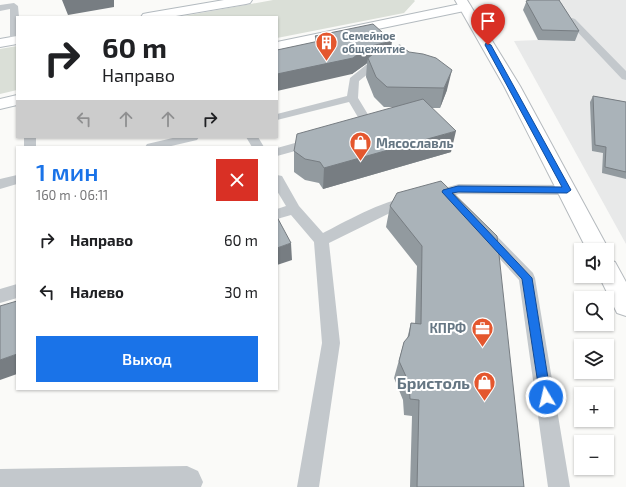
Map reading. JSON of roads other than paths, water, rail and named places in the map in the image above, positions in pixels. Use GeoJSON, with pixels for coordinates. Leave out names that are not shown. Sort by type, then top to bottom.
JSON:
{"type":"FeatureCollection","features":[{"type":"Feature","properties":{"kind":"main road"},"geometry":{"type":"LineString","coordinates":[[154,16],[246,0]]}},
{"type":"Feature","properties":{"kind":"main road"},"geometry":{"type":"LineString","coordinates":[[278,46],[366,27],[463,3],[512,86],[594,243]]}},
{"type":"Feature","properties":{"kind":"main road"},"geometry":{"type":"LineString","coordinates":[[0,43],[16,40]]}},
{"type":"Feature","properties":{"kind":"main road"},"geometry":{"type":"LineString","coordinates":[[0,104],[16,100]]}},
{"type":"Feature","properties":{"kind":"main road"},"geometry":{"type":"LineString","coordinates":[[614,282],[626,306]]}},
{"type":"Feature","properties":{"kind":"street"},"geometry":{"type":"LineString","coordinates":[[0,485],[183,485]]}},
{"type":"Feature","properties":{"kind":"lane"},"geometry":{"type":"LineString","coordinates":[[0,8],[14,6],[16,40]]}},
{"type":"Feature","properties":{"kind":"lane"},"geometry":{"type":"LineString","coordinates":[[572,21],[626,77]]}},
{"type":"Feature","properties":{"kind":"lane"},"geometry":{"type":"LineString","coordinates":[[366,27],[377,37]]}},
{"type":"Feature","properties":{"kind":"lane"},"geometry":{"type":"LineString","coordinates":[[354,130],[369,126],[352,98],[354,80],[370,67],[400,59]]}},
{"type":"Feature","properties":{"kind":"lane"},"geometry":{"type":"LineString","coordinates":[[278,117],[352,98]]}},
{"type":"Feature","properties":{"kind":"lane"},"geometry":{"type":"LineString","coordinates":[[155,146],[189,138]]}},
{"type":"Feature","properties":{"kind":"lane"},"geometry":{"type":"LineString","coordinates":[[278,152],[323,139]]}},
{"type":"Feature","properties":{"kind":"lane"},"geometry":{"type":"LineString","coordinates":[[0,184],[16,179]]}},
{"type":"Feature","properties":{"kind":"lane"},"geometry":{"type":"LineString","coordinates":[[278,181],[294,209],[321,240],[332,343],[308,487]]}},
{"type":"Feature","properties":{"kind":"lane"},"geometry":{"type":"LineString","coordinates":[[321,240],[387,208],[452,198],[458,189],[567,190]]}},
{"type":"Feature","properties":{"kind":"lane"},"geometry":{"type":"LineString","coordinates":[[278,214],[294,209]]}},
{"type":"Feature","properties":{"kind":"lane"},"geometry":{"type":"LineString","coordinates":[[473,221],[527,278],[560,487]]}},
{"type":"Feature","properties":{"kind":"lane"},"geometry":{"type":"LineString","coordinates":[[0,296],[16,291]]}},
{"type":"Feature","properties":{"kind":"place","name":"Семейное общежитие"},"geometry":{"type":"Point","coordinates":[327,62]}},
{"type":"Feature","properties":{"kind":"place","name":"Мясославль"},"geometry":{"type":"Point","coordinates":[361,162]}},
{"type":"Feature","properties":{"kind":"place","name":"КПРФ"},"geometry":{"type":"Point","coordinates":[482,348]}},
{"type":"Feature","properties":{"kind":"place","name":"Бристоль"},"geometry":{"type":"Point","coordinates":[485,402]}}]}
